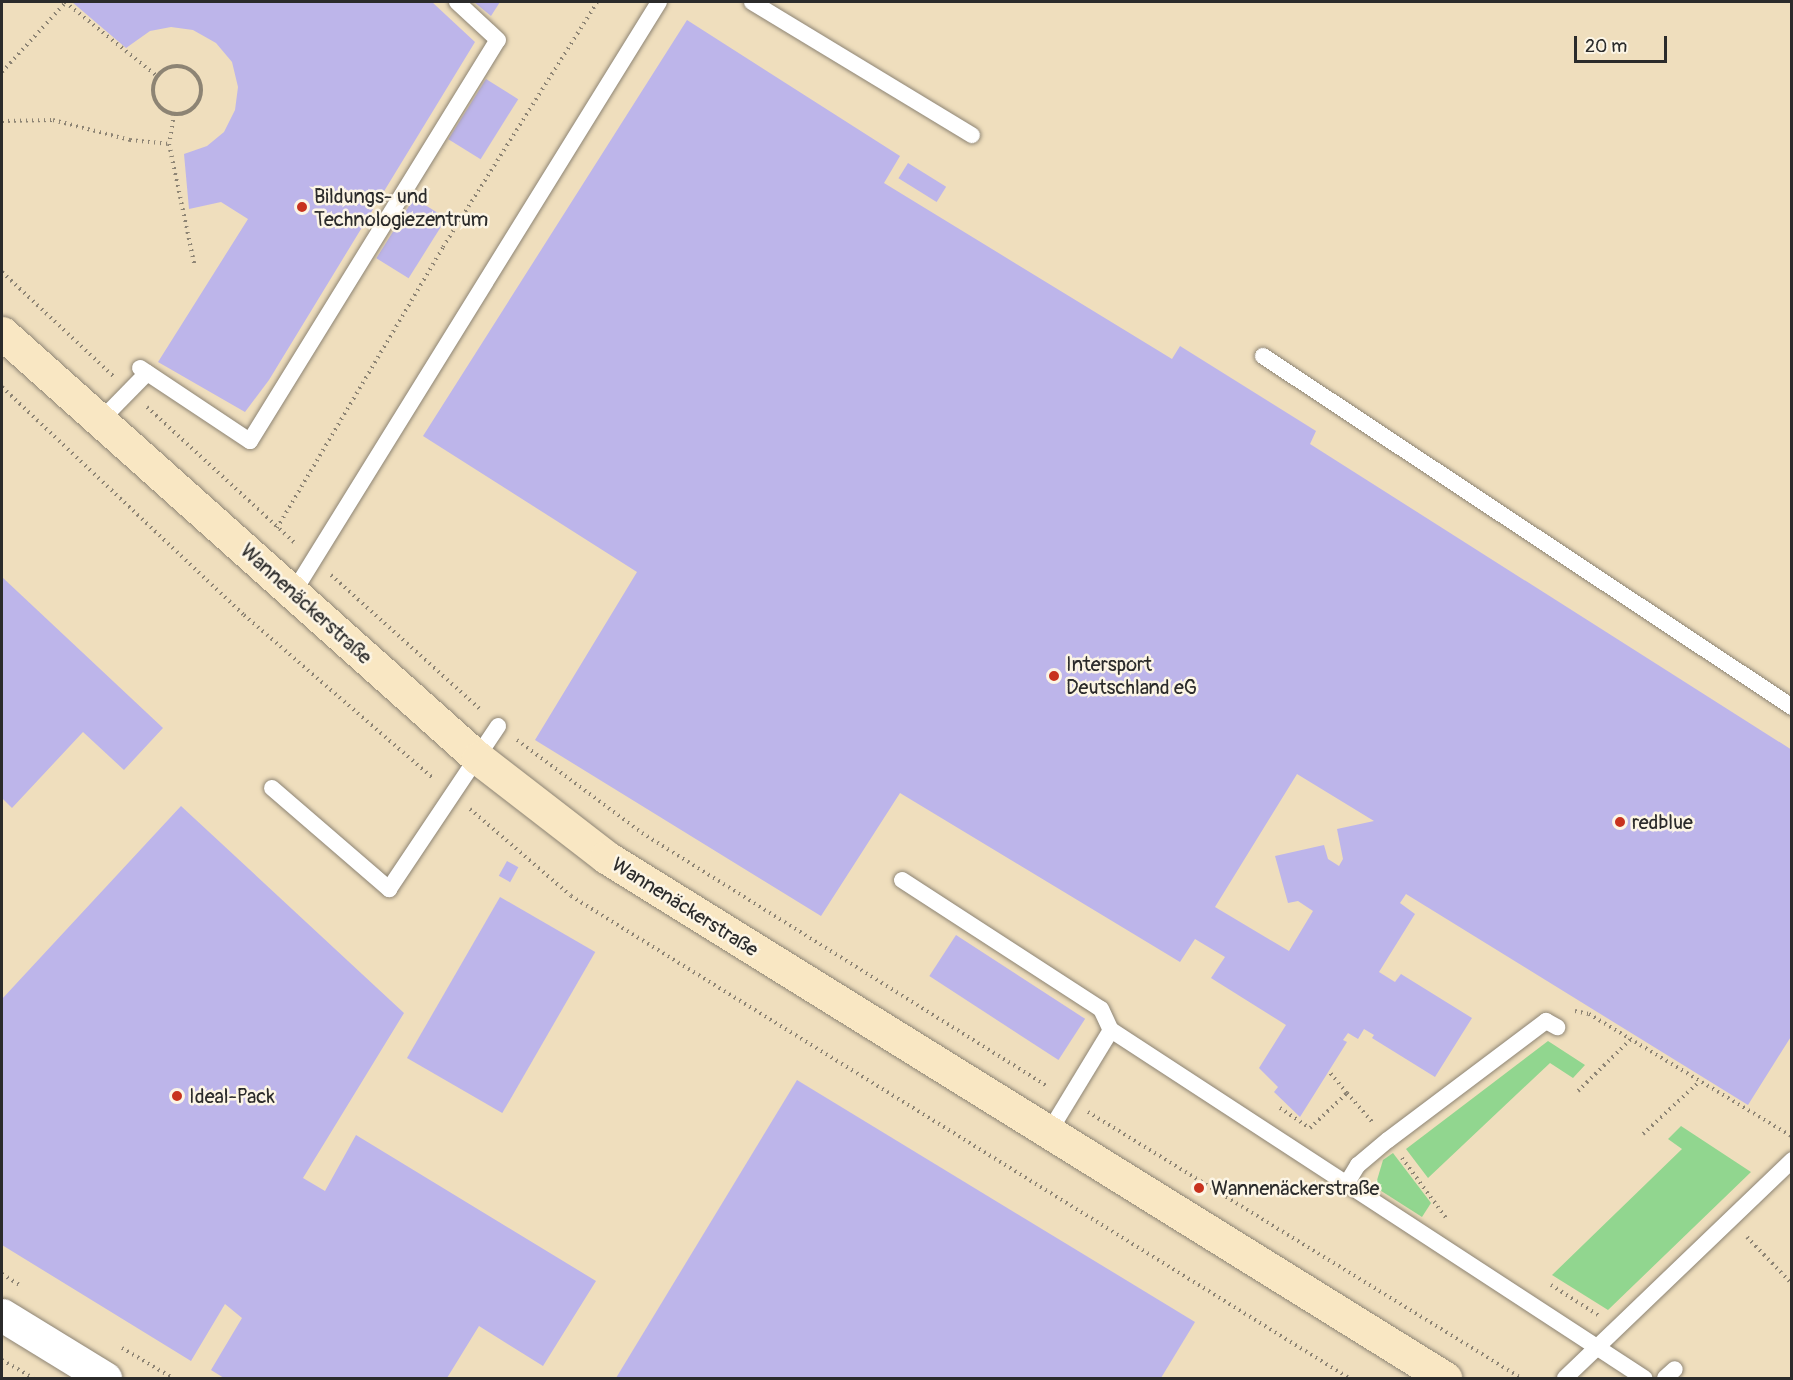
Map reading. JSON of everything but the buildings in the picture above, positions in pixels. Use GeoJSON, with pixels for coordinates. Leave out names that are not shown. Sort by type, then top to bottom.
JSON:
{"type":"FeatureCollection","features":[{"type":"Feature","properties":{"kind":"street","name":"Wannenäckerstraße"},"geometry":{"type":"LineString","coordinates":[[2,333],[478,758],[606,857],[1445,1378]]}},
{"type":"Feature","properties":{"kind":"street"},"geometry":{"type":"LineString","coordinates":[[2,1316],[105,1378]]}},
{"type":"Feature","properties":{"kind":"lane"},"geometry":{"type":"LineString","coordinates":[[101,420],[130,391],[143,371],[250,441],[498,40],[457,2]]}},
{"type":"Feature","properties":{"kind":"lane"},"geometry":{"type":"LineString","coordinates":[[293,593],[659,2]]}},
{"type":"Feature","properties":{"kind":"lane"},"geometry":{"type":"LineString","coordinates":[[752,2],[972,135]]}},
{"type":"Feature","properties":{"kind":"lane"},"geometry":{"type":"LineString","coordinates":[[1263,356],[1791,707]]}},
{"type":"Feature","properties":{"kind":"lane"},"geometry":{"type":"LineString","coordinates":[[272,788],[389,889],[498,726]]}},
{"type":"Feature","properties":{"kind":"lane"},"geometry":{"type":"LineString","coordinates":[[902,880],[1101,1009],[1111,1030],[1644,1378]]}},
{"type":"Feature","properties":{"kind":"lane"},"geometry":{"type":"LineString","coordinates":[[1347,1183],[1358,1165],[1388,1140],[1546,1021],[1557,1027]]}},
{"type":"Feature","properties":{"kind":"lane"},"geometry":{"type":"LineString","coordinates":[[1049,1132],[1111,1030]]}},
{"type":"Feature","properties":{"kind":"lane"},"geometry":{"type":"LineString","coordinates":[[1565,1378],[1791,1160]]}},
{"type":"Feature","properties":{"kind":"path"},"geometry":{"type":"LineString","coordinates":[[2,72],[66,2],[157,76]]}},
{"type":"Feature","properties":{"kind":"path"},"geometry":{"type":"LineString","coordinates":[[260,563],[278,527],[443,247],[597,2]]}},
{"type":"Feature","properties":{"kind":"path"},"geometry":{"type":"LineString","coordinates":[[171,66],[183,66],[200,81],[196,105],[174,114],[164,111],[155,100],[153,87],[157,76],[171,66]]}},
{"type":"Feature","properties":{"kind":"path"},"geometry":{"type":"LineString","coordinates":[[174,114],[170,144],[194,263]]}},
{"type":"Feature","properties":{"kind":"path"},"geometry":{"type":"LineString","coordinates":[[2,121],[53,120],[129,140],[170,144]]}},
{"type":"Feature","properties":{"kind":"path"},"geometry":{"type":"LineString","coordinates":[[2,272],[498,726],[642,833],[1068,1100],[1521,1378]]}},
{"type":"Feature","properties":{"kind":"path"},"geometry":{"type":"LineString","coordinates":[[1589,1014],[1791,1137]]}},
{"type":"Feature","properties":{"kind":"path"},"geometry":{"type":"LineString","coordinates":[[1578,1090],[1631,1039]]}},
{"type":"Feature","properties":{"kind":"path"},"geometry":{"type":"LineString","coordinates":[[1330,1072],[1388,1140],[1446,1218]]}},
{"type":"Feature","properties":{"kind":"path"},"geometry":{"type":"LineString","coordinates":[[1643,1134],[1700,1081]]}},
{"type":"Feature","properties":{"kind":"path"},"geometry":{"type":"LineString","coordinates":[[1274,1105],[1310,1128],[1347,1093]]}},
{"type":"Feature","properties":{"kind":"path"},"geometry":{"type":"LineString","coordinates":[[1730,1220],[1791,1284]]}},
{"type":"Feature","properties":{"kind":"path"},"geometry":{"type":"LineString","coordinates":[[2,1360],[33,1378]]}},
{"type":"Feature","properties":{"kind":"green space"},"geometry":{"type":"Polygon","coordinates":[[[1548,1041],[1585,1065],[1573,1078],[1550,1063],[1428,1178],[1406,1149],[1548,1041]]]}},
{"type":"Feature","properties":{"kind":"green space"},"geometry":{"type":"Polygon","coordinates":[[[1681,1126],[1751,1172],[1608,1310],[1552,1275],[1682,1149],[1668,1139],[1681,1126]]]}},
{"type":"Feature","properties":{"kind":"green space"},"geometry":{"type":"Polygon","coordinates":[[[1393,1153],[1431,1203],[1422,1217],[1375,1187],[1383,1160],[1393,1153]]]}},
{"type":"Feature","properties":{"kind":"place","name":"Bildungs- und Technologiezentrum"},"geometry":{"type":"Point","coordinates":[302,207]}},
{"type":"Feature","properties":{"kind":"place","name":"Intersport Deutschland eG"},"geometry":{"type":"Point","coordinates":[1054,676]}},
{"type":"Feature","properties":{"kind":"place","name":"redblue"},"geometry":{"type":"Point","coordinates":[1620,822]}},
{"type":"Feature","properties":{"kind":"place","name":"Ideal-Pack"},"geometry":{"type":"Point","coordinates":[177,1096]}},
{"type":"Feature","properties":{"kind":"place","name":"Wannenäckerstraße"},"geometry":{"type":"Point","coordinates":[1199,1188]}}]}
